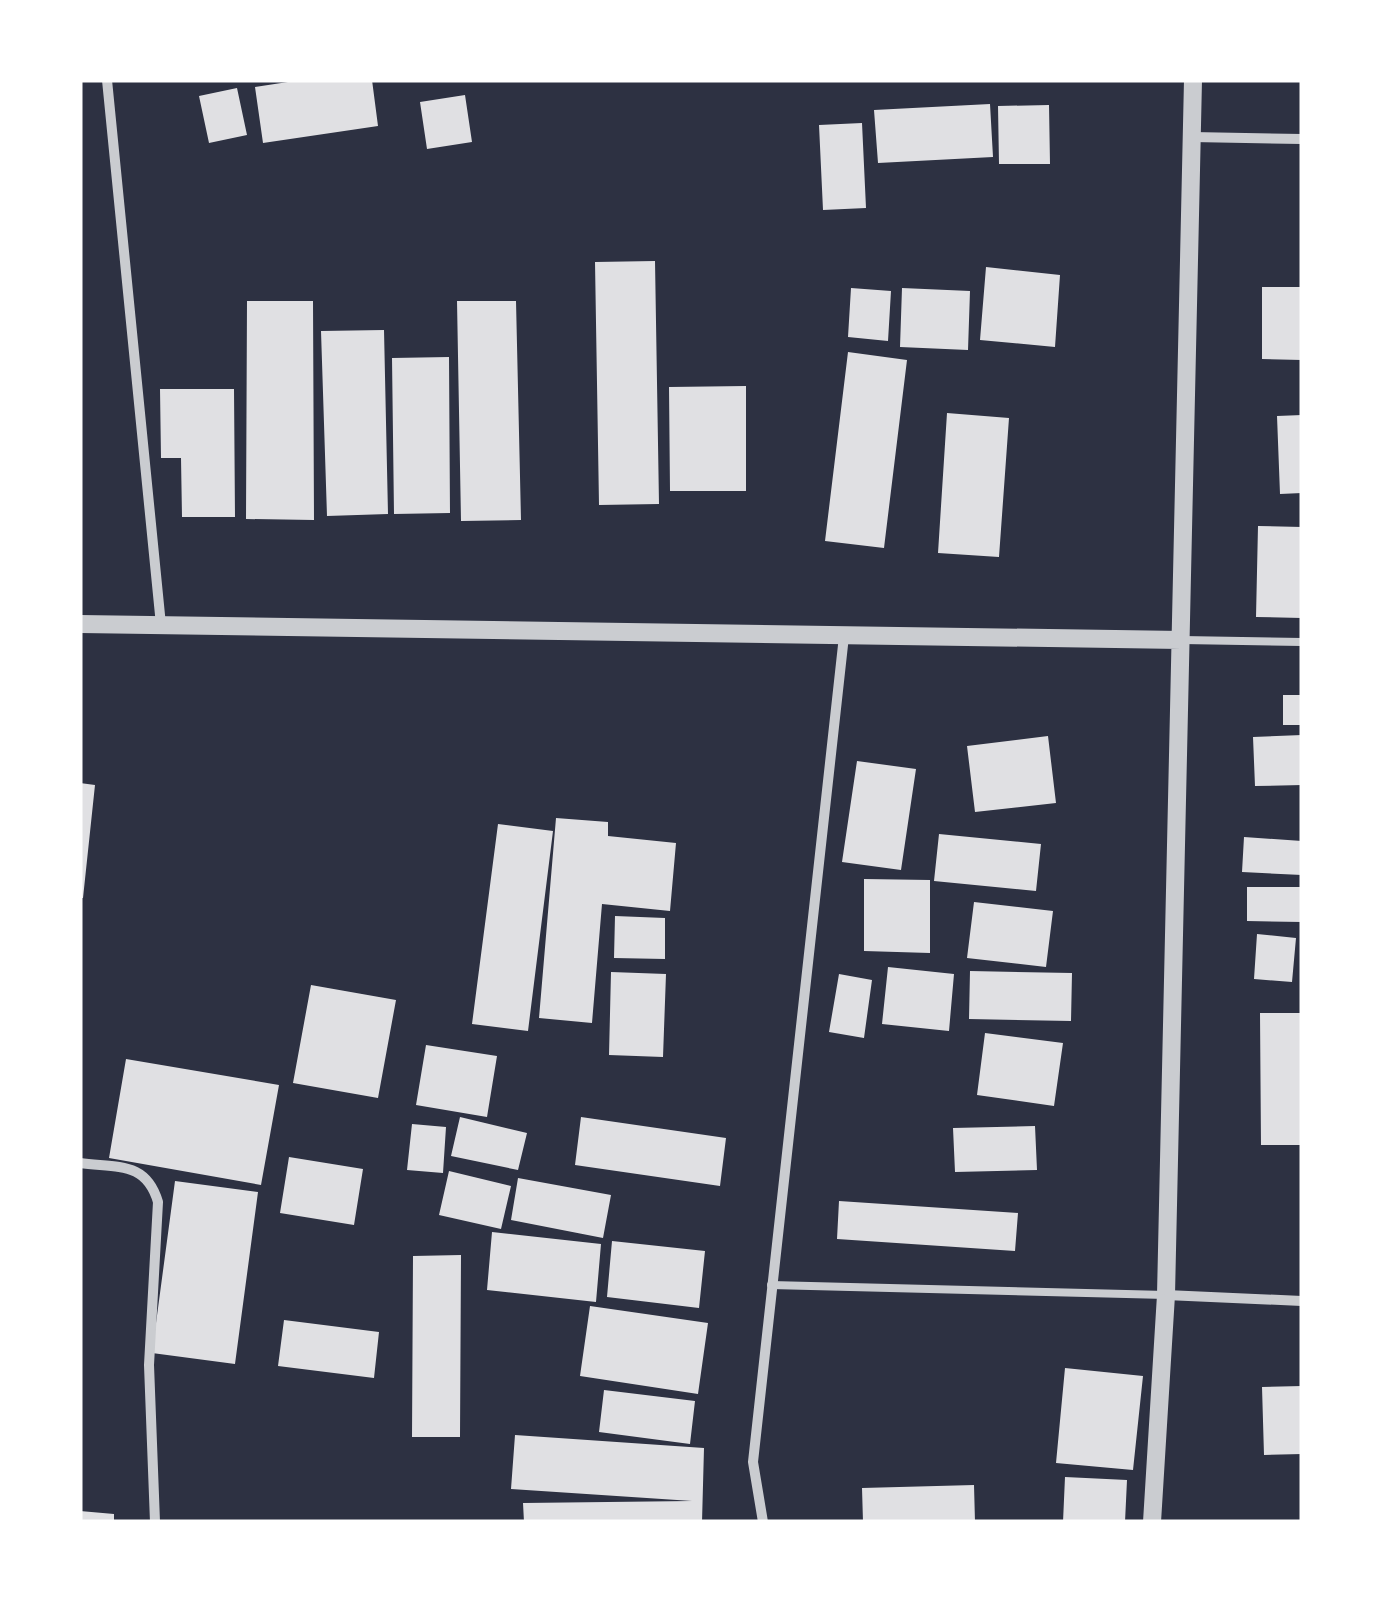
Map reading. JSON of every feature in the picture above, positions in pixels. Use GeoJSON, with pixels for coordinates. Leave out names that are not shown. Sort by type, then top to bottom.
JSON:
{"type":"FeatureCollection","features":[{"type":"Feature","properties":{"kind":"street"},"geometry":{"type":"LineString","coordinates":[[107,80],[162,625]]}},
{"type":"Feature","properties":{"kind":"street"},"geometry":{"type":"LineString","coordinates":[[1152,1522],[1166,1295],[1194,80]]}},
{"type":"Feature","properties":{"kind":"street"},"geometry":{"type":"LineString","coordinates":[[1192,137],[1302,139]]}},
{"type":"Feature","properties":{"kind":"street"},"geometry":{"type":"LineString","coordinates":[[80,624],[1180,640]]}},
{"type":"Feature","properties":{"kind":"street"},"geometry":{"type":"LineString","coordinates":[[763,1522],[753,1462],[844,636]]}},
{"type":"Feature","properties":{"kind":"street"},"geometry":{"type":"LineString","coordinates":[[80,1162],[139,1171],[152,1181],[158,1202],[149,1365],[155,1522]]}},
{"type":"Feature","properties":{"kind":"street"},"geometry":{"type":"LineString","coordinates":[[1166,1295],[1302,1301]]}},
{"type":"Feature","properties":{"kind":"lane"},"geometry":{"type":"LineString","coordinates":[[1180,640],[1302,642]]}},
{"type":"Feature","properties":{"kind":"lane"},"geometry":{"type":"LineString","coordinates":[[770,1285],[1166,1295]]}},
{"type":"Feature","properties":{"kind":"building"},"geometry":{"type":"Polygon","coordinates":[[[301,80],[372,80],[378,126],[263,143],[255,87],[301,80]]]}},
{"type":"Feature","properties":{"kind":"building"},"geometry":{"type":"Polygon","coordinates":[[[237,88],[247,135],[209,143],[199,96],[237,88]]]}},
{"type":"Feature","properties":{"kind":"building"},"geometry":{"type":"Polygon","coordinates":[[[465,95],[472,142],[427,149],[420,102],[465,95]]]}},
{"type":"Feature","properties":{"kind":"building"},"geometry":{"type":"Polygon","coordinates":[[[990,104],[993,157],[878,163],[874,110],[990,104]]]}},
{"type":"Feature","properties":{"kind":"building"},"geometry":{"type":"Polygon","coordinates":[[[1049,105],[1050,164],[999,164],[998,106],[1049,105]]]}},
{"type":"Feature","properties":{"kind":"building"},"geometry":{"type":"Polygon","coordinates":[[[862,123],[866,208],[823,210],[819,125],[862,123]]]}},
{"type":"Feature","properties":{"kind":"building"},"geometry":{"type":"Polygon","coordinates":[[[655,261],[659,504],[599,505],[595,262],[655,261]]]}},
{"type":"Feature","properties":{"kind":"building"},"geometry":{"type":"Polygon","coordinates":[[[986,267],[1060,275],[1055,347],[980,340],[986,267]]]}},
{"type":"Feature","properties":{"kind":"building"},"geometry":{"type":"Polygon","coordinates":[[[1262,287],[1302,287],[1302,360],[1262,359],[1262,287]]]}},
{"type":"Feature","properties":{"kind":"building"},"geometry":{"type":"Polygon","coordinates":[[[851,288],[891,291],[888,341],[848,337],[851,288]]]}},
{"type":"Feature","properties":{"kind":"building"},"geometry":{"type":"Polygon","coordinates":[[[902,288],[970,291],[968,350],[900,347],[902,288]]]}},
{"type":"Feature","properties":{"kind":"building"},"geometry":{"type":"Polygon","coordinates":[[[247,301],[313,301],[314,520],[246,519],[247,301]]]}},
{"type":"Feature","properties":{"kind":"building"},"geometry":{"type":"Polygon","coordinates":[[[457,301],[516,301],[521,520],[461,521],[457,301]]]}},
{"type":"Feature","properties":{"kind":"building"},"geometry":{"type":"Polygon","coordinates":[[[384,330],[388,514],[327,516],[321,331],[384,330]]]}},
{"type":"Feature","properties":{"kind":"building"},"geometry":{"type":"Polygon","coordinates":[[[848,352],[907,360],[884,548],[825,541],[848,352]]]}},
{"type":"Feature","properties":{"kind":"building"},"geometry":{"type":"Polygon","coordinates":[[[449,357],[450,513],[394,514],[392,358],[449,357]]]}},
{"type":"Feature","properties":{"kind":"building"},"geometry":{"type":"Polygon","coordinates":[[[746,386],[746,491],[670,491],[669,387],[746,386]]]}},
{"type":"Feature","properties":{"kind":"building"},"geometry":{"type":"Polygon","coordinates":[[[160,389],[234,389],[235,517],[182,517],[181,458],[161,458],[160,389]]]}},
{"type":"Feature","properties":{"kind":"building"},"geometry":{"type":"Polygon","coordinates":[[[947,413],[1009,418],[999,557],[938,553],[947,413]]]}},
{"type":"Feature","properties":{"kind":"building"},"geometry":{"type":"Polygon","coordinates":[[[1302,415],[1302,493],[1280,494],[1277,416],[1302,415]]]}},
{"type":"Feature","properties":{"kind":"building"},"geometry":{"type":"Polygon","coordinates":[[[1258,526],[1302,527],[1302,618],[1256,617],[1258,526]]]}},
{"type":"Feature","properties":{"kind":"building"},"geometry":{"type":"Polygon","coordinates":[[[1283,695],[1302,695],[1302,725],[1283,725],[1283,695]]]}},
{"type":"Feature","properties":{"kind":"building"},"geometry":{"type":"Polygon","coordinates":[[[1302,735],[1302,785],[1255,786],[1253,737],[1302,735]]]}},
{"type":"Feature","properties":{"kind":"building"},"geometry":{"type":"Polygon","coordinates":[[[1048,736],[1056,803],[975,812],[967,746],[1048,736]]]}},
{"type":"Feature","properties":{"kind":"building"},"geometry":{"type":"Polygon","coordinates":[[[857,761],[916,769],[901,870],[842,862],[857,761]]]}},
{"type":"Feature","properties":{"kind":"building"},"geometry":{"type":"Polygon","coordinates":[[[80,783],[95,785],[83,898],[80,898],[80,783]]]}},
{"type":"Feature","properties":{"kind":"building"},"geometry":{"type":"Polygon","coordinates":[[[556,818],[608,822],[608,836],[676,843],[670,911],[602,904],[592,1023],[539,1018],[556,818]]]}},
{"type":"Feature","properties":{"kind":"building"},"geometry":{"type":"Polygon","coordinates":[[[498,824],[553,831],[528,1031],[472,1024],[498,824]]]}},
{"type":"Feature","properties":{"kind":"building"},"geometry":{"type":"Polygon","coordinates":[[[939,834],[1041,844],[1036,891],[934,881],[939,834]]]}},
{"type":"Feature","properties":{"kind":"building"},"geometry":{"type":"Polygon","coordinates":[[[1244,837],[1302,841],[1302,875],[1242,872],[1244,837]]]}},
{"type":"Feature","properties":{"kind":"building"},"geometry":{"type":"Polygon","coordinates":[[[864,879],[930,880],[930,953],[864,951],[864,879]]]}},
{"type":"Feature","properties":{"kind":"building"},"geometry":{"type":"Polygon","coordinates":[[[1247,887],[1302,887],[1302,922],[1247,921],[1247,887]]]}},
{"type":"Feature","properties":{"kind":"building"},"geometry":{"type":"Polygon","coordinates":[[[974,902],[1053,911],[1046,967],[967,958],[974,902]]]}},
{"type":"Feature","properties":{"kind":"building"},"geometry":{"type":"Polygon","coordinates":[[[615,916],[665,918],[665,959],[614,958],[615,916]]]}},
{"type":"Feature","properties":{"kind":"building"},"geometry":{"type":"Polygon","coordinates":[[[1257,934],[1296,938],[1292,982],[1254,979],[1257,934]]]}},
{"type":"Feature","properties":{"kind":"building"},"geometry":{"type":"Polygon","coordinates":[[[888,967],[954,974],[949,1031],[882,1024],[888,967]]]}},
{"type":"Feature","properties":{"kind":"building"},"geometry":{"type":"Polygon","coordinates":[[[970,971],[1072,973],[1071,1021],[969,1019],[970,971]]]}},
{"type":"Feature","properties":{"kind":"building"},"geometry":{"type":"Polygon","coordinates":[[[611,972],[666,974],[663,1057],[609,1055],[611,972]]]}},
{"type":"Feature","properties":{"kind":"building"},"geometry":{"type":"Polygon","coordinates":[[[839,974],[872,980],[864,1038],[829,1032],[839,974]]]}},
{"type":"Feature","properties":{"kind":"building"},"geometry":{"type":"Polygon","coordinates":[[[311,985],[396,1000],[378,1098],[293,1083],[311,985]]]}},
{"type":"Feature","properties":{"kind":"building"},"geometry":{"type":"Polygon","coordinates":[[[1260,1013],[1302,1013],[1302,1145],[1261,1145],[1260,1013]]]}},
{"type":"Feature","properties":{"kind":"building"},"geometry":{"type":"Polygon","coordinates":[[[985,1033],[1063,1043],[1054,1106],[977,1095],[985,1033]]]}},
{"type":"Feature","properties":{"kind":"building"},"geometry":{"type":"Polygon","coordinates":[[[426,1045],[497,1056],[487,1117],[416,1105],[426,1045]]]}},
{"type":"Feature","properties":{"kind":"building"},"geometry":{"type":"Polygon","coordinates":[[[126,1059],[279,1085],[261,1185],[109,1158],[126,1059]]]}},
{"type":"Feature","properties":{"kind":"building"},"geometry":{"type":"Polygon","coordinates":[[[460,1117],[527,1133],[518,1170],[451,1156],[460,1117]]]}},
{"type":"Feature","properties":{"kind":"building"},"geometry":{"type":"Polygon","coordinates":[[[581,1117],[726,1138],[720,1186],[575,1165],[581,1117]]]}},
{"type":"Feature","properties":{"kind":"building"},"geometry":{"type":"Polygon","coordinates":[[[412,1124],[446,1127],[443,1173],[407,1170],[412,1124]]]}},
{"type":"Feature","properties":{"kind":"building"},"geometry":{"type":"Polygon","coordinates":[[[1035,1126],[1037,1170],[955,1172],[953,1128],[1035,1126]]]}},
{"type":"Feature","properties":{"kind":"building"},"geometry":{"type":"Polygon","coordinates":[[[289,1157],[363,1169],[354,1225],[280,1213],[289,1157]]]}},
{"type":"Feature","properties":{"kind":"building"},"geometry":{"type":"Polygon","coordinates":[[[449,1171],[511,1186],[501,1229],[439,1215],[449,1171]]]}},
{"type":"Feature","properties":{"kind":"building"},"geometry":{"type":"Polygon","coordinates":[[[518,1178],[611,1195],[603,1238],[511,1220],[518,1178]]]}},
{"type":"Feature","properties":{"kind":"building"},"geometry":{"type":"Polygon","coordinates":[[[175,1181],[258,1192],[235,1364],[152,1353],[175,1181]]]}},
{"type":"Feature","properties":{"kind":"building"},"geometry":{"type":"Polygon","coordinates":[[[839,1201],[1018,1213],[1015,1251],[837,1239],[839,1201]]]}},
{"type":"Feature","properties":{"kind":"building"},"geometry":{"type":"Polygon","coordinates":[[[492,1232],[601,1244],[596,1302],[487,1290],[492,1232]]]}},
{"type":"Feature","properties":{"kind":"building"},"geometry":{"type":"Polygon","coordinates":[[[612,1241],[705,1251],[699,1308],[607,1297],[612,1241]]]}},
{"type":"Feature","properties":{"kind":"building"},"geometry":{"type":"Polygon","coordinates":[[[461,1255],[460,1437],[412,1437],[413,1256],[461,1255]]]}},
{"type":"Feature","properties":{"kind":"building"},"geometry":{"type":"Polygon","coordinates":[[[590,1306],[708,1323],[698,1394],[580,1376],[590,1306]]]}},
{"type":"Feature","properties":{"kind":"building"},"geometry":{"type":"Polygon","coordinates":[[[284,1320],[379,1332],[374,1378],[278,1366],[284,1320]]]}},
{"type":"Feature","properties":{"kind":"building"},"geometry":{"type":"Polygon","coordinates":[[[1065,1368],[1143,1376],[1133,1470],[1056,1463],[1065,1368]]]}},
{"type":"Feature","properties":{"kind":"building"},"geometry":{"type":"Polygon","coordinates":[[[1302,1386],[1302,1454],[1264,1455],[1262,1387],[1302,1386]]]}},
{"type":"Feature","properties":{"kind":"building"},"geometry":{"type":"Polygon","coordinates":[[[604,1390],[695,1401],[690,1444],[599,1432],[604,1390]]]}},
{"type":"Feature","properties":{"kind":"building"},"geometry":{"type":"Polygon","coordinates":[[[515,1435],[704,1448],[702,1522],[524,1522],[523,1503],[692,1501],[511,1489],[515,1435]]]}},
{"type":"Feature","properties":{"kind":"building"},"geometry":{"type":"Polygon","coordinates":[[[1065,1477],[1127,1480],[1125,1522],[1063,1522],[1065,1477]]]}},
{"type":"Feature","properties":{"kind":"building"},"geometry":{"type":"Polygon","coordinates":[[[974,1485],[975,1522],[863,1522],[862,1488],[974,1485]]]}},
{"type":"Feature","properties":{"kind":"building"},"geometry":{"type":"Polygon","coordinates":[[[80,1511],[114,1514],[114,1522],[80,1522],[80,1511]]]}}]}
